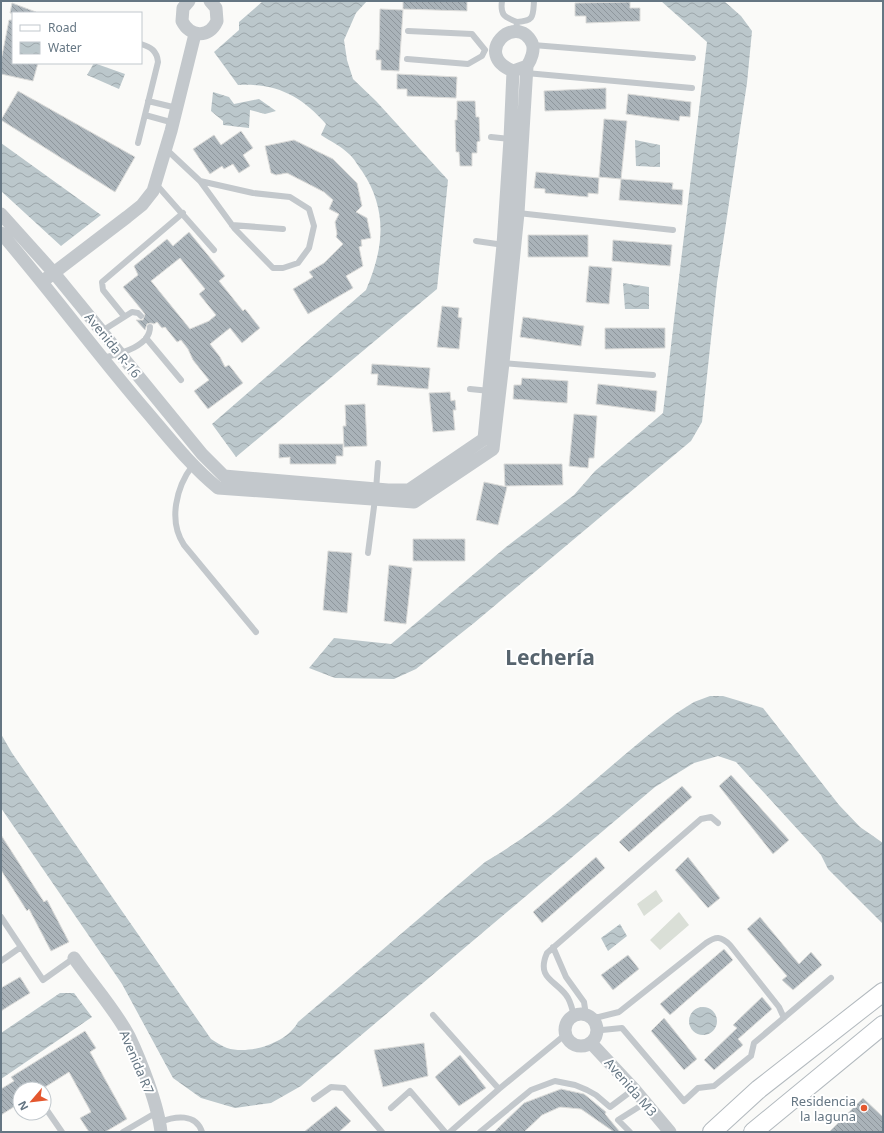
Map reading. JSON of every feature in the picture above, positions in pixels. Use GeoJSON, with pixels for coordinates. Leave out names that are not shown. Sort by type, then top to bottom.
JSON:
{"type":"FeatureCollection","features":[{"type":"Feature","properties":{"kind":"street"},"geometry":{"type":"LineString","coordinates":[[183,3],[182,21],[185,27],[196,34],[209,32],[215,26],[217,12],[213,2]]}},
{"type":"Feature","properties":{"kind":"street"},"geometry":{"type":"LineString","coordinates":[[375,495],[218,488],[224,476],[375,495],[414,502],[493,449],[494,391],[517,140],[526,69],[532,56],[533,45],[529,37],[516,27],[500,37],[490,50],[500,63],[513,71],[526,69]]}},
{"type":"Feature","properties":{"kind":"street"},"geometry":{"type":"LineString","coordinates":[[42,282],[128,217],[142,205],[153,191],[174,123],[196,34]]}},
{"type":"Feature","properties":{"kind":"street"},"geometry":{"type":"LineString","coordinates":[[508,246],[518,214],[517,140],[513,71]]}},
{"type":"Feature","properties":{"kind":"street","name":"Avenida R-16"},"geometry":{"type":"LineString","coordinates":[[1,214],[54,273],[202,454],[224,476]]}},
{"type":"Feature","properties":{"kind":"street","name":"Avenida R-16"},"geometry":{"type":"LineString","coordinates":[[1,232],[102,358],[193,465],[218,488]]}},
{"type":"Feature","properties":{"kind":"street"},"geometry":{"type":"LineString","coordinates":[[494,391],[503,363],[504,288]]}},
{"type":"Feature","properties":{"kind":"street","name":"Avenida R7"},"geometry":{"type":"LineString","coordinates":[[74,958],[128,1036],[143,1071],[160,1123]]}},
{"type":"Feature","properties":{"kind":"street"},"geometry":{"type":"LineString","coordinates":[[712,1132],[759,1089],[883,992]]}},
{"type":"Feature","properties":{"kind":"street"},"geometry":{"type":"LineString","coordinates":[[583,1016],[595,1023],[593,1039],[586,1045],[578,1046],[570,1042],[566,1034],[568,1022],[583,1016]]}},
{"type":"Feature","properties":{"kind":"street"},"geometry":{"type":"LineString","coordinates":[[753,1132],[883,1025]]}},
{"type":"Feature","properties":{"kind":"street","name":"Avenida M3"},"geometry":{"type":"LineString","coordinates":[[593,1039],[670,1132]]}},
{"type":"Feature","properties":{"kind":"lane"},"geometry":{"type":"LineString","coordinates":[[502,1],[501,9],[503,16],[516,27],[531,19],[533,15],[534,1]]}},
{"type":"Feature","properties":{"kind":"lane"},"geometry":{"type":"LineString","coordinates":[[407,60],[468,64],[490,50],[472,34],[408,31]]}},
{"type":"Feature","properties":{"kind":"lane"},"geometry":{"type":"LineString","coordinates":[[138,143],[158,62],[158,55],[154,50],[142,44]]}},
{"type":"Feature","properties":{"kind":"lane"},"geometry":{"type":"LineString","coordinates":[[533,45],[693,58]]}},
{"type":"Feature","properties":{"kind":"lane"},"geometry":{"type":"LineString","coordinates":[[526,69],[692,88]]}},
{"type":"Feature","properties":{"kind":"lane"},"geometry":{"type":"LineString","coordinates":[[148,101],[177,108]]}},
{"type":"Feature","properties":{"kind":"lane"},"geometry":{"type":"LineString","coordinates":[[145,115],[174,123]]}},
{"type":"Feature","properties":{"kind":"lane"},"geometry":{"type":"LineString","coordinates":[[491,137],[517,140]]}},
{"type":"Feature","properties":{"kind":"lane"},"geometry":{"type":"LineString","coordinates":[[166,149],[200,181],[232,225],[274,268],[283,268],[298,263],[308,248],[314,226],[309,209],[290,197],[253,193],[200,181]]}},
{"type":"Feature","properties":{"kind":"lane"},"geometry":{"type":"LineString","coordinates":[[155,183],[214,250]]}},
{"type":"Feature","properties":{"kind":"lane"},"geometry":{"type":"LineString","coordinates":[[124,316],[103,290],[102,282],[183,213]]}},
{"type":"Feature","properties":{"kind":"lane"},"geometry":{"type":"LineString","coordinates":[[518,214],[673,230]]}},
{"type":"Feature","properties":{"kind":"lane"},"geometry":{"type":"LineString","coordinates":[[232,225],[283,229]]}},
{"type":"Feature","properties":{"kind":"lane"},"geometry":{"type":"LineString","coordinates":[[476,241],[508,246]]}},
{"type":"Feature","properties":{"kind":"lane"},"geometry":{"type":"LineString","coordinates":[[102,331],[119,322],[124,316],[132,312],[138,313],[141,316]]}},
{"type":"Feature","properties":{"kind":"lane"},"geometry":{"type":"LineString","coordinates":[[102,358],[128,351],[146,338],[150,332],[150,327]]}},
{"type":"Feature","properties":{"kind":"lane"},"geometry":{"type":"LineString","coordinates":[[146,338],[181,380]]}},
{"type":"Feature","properties":{"kind":"lane"},"geometry":{"type":"LineString","coordinates":[[503,363],[653,375]]}},
{"type":"Feature","properties":{"kind":"lane"},"geometry":{"type":"LineString","coordinates":[[470,389],[494,391]]}},
{"type":"Feature","properties":{"kind":"lane"},"geometry":{"type":"LineString","coordinates":[[368,553],[378,463]]}},
{"type":"Feature","properties":{"kind":"lane"},"geometry":{"type":"LineString","coordinates":[[193,465],[185,479],[178,497],[175,517],[176,530],[184,545],[256,632]]}},
{"type":"Feature","properties":{"kind":"lane"},"geometry":{"type":"LineString","coordinates":[[718,823],[711,817],[702,819],[553,948],[545,958],[545,974],[552,983],[562,991],[583,1016],[599,1017],[619,1012],[706,943],[718,937],[722,938],[730,945],[779,1007],[784,1018]]}},
{"type":"Feature","properties":{"kind":"lane"},"geometry":{"type":"LineString","coordinates":[[1,917],[44,980],[74,958]]}},
{"type":"Feature","properties":{"kind":"lane"},"geometry":{"type":"LineString","coordinates":[[1,962],[21,947]]}},
{"type":"Feature","properties":{"kind":"lane"},"geometry":{"type":"LineString","coordinates":[[553,948],[566,977],[584,1002],[583,1016]]}},
{"type":"Feature","properties":{"kind":"lane"},"geometry":{"type":"LineString","coordinates":[[593,1039],[602,1030],[622,1028],[684,1101],[698,1088],[714,1086],[751,1056],[754,1043],[831,978]]}},
{"type":"Feature","properties":{"kind":"lane"},"geometry":{"type":"LineString","coordinates":[[433,1015],[499,1089]]}},
{"type":"Feature","properties":{"kind":"lane"},"geometry":{"type":"LineString","coordinates":[[450,1132],[499,1089],[566,1034]]}},
{"type":"Feature","properties":{"kind":"lane"},"geometry":{"type":"LineString","coordinates":[[480,1132],[531,1090],[551,1083],[555,1082],[575,1085],[596,1095],[610,1107],[634,1090]]}},
{"type":"Feature","properties":{"kind":"lane"},"geometry":{"type":"LineString","coordinates":[[314,1099],[330,1087],[344,1088],[382,1132]]}},
{"type":"Feature","properties":{"kind":"lane"},"geometry":{"type":"LineString","coordinates":[[390,1108],[410,1091],[445,1132]]}},
{"type":"Feature","properties":{"kind":"lane"},"geometry":{"type":"LineString","coordinates":[[630,1132],[618,1120],[645,1103]]}},
{"type":"Feature","properties":{"kind":"lane"},"geometry":{"type":"LineString","coordinates":[[52,1118],[62,1132]]}},
{"type":"Feature","properties":{"kind":"lane"},"geometry":{"type":"LineString","coordinates":[[122,1132],[146,1118],[160,1123],[173,1118],[191,1119],[199,1125],[202,1132]]}},
{"type":"Feature","properties":{"kind":"shaded area"},"geometry":{"type":"Polygon","coordinates":[[[656,890],[663,901],[644,916],[637,904],[656,890]]]}},
{"type":"Feature","properties":{"kind":"shaded area"},"geometry":{"type":"Polygon","coordinates":[[[679,912],[689,925],[660,950],[650,940],[679,912]]]}},
{"type":"Feature","properties":{"kind":"water"},"geometry":{"type":"Polygon","coordinates":[[[263,1],[367,1],[356,13],[344,40],[347,60],[353,79],[376,101],[448,180],[437,289],[236,457],[212,424],[366,290],[377,259],[380,244],[379,215],[376,200],[370,186],[362,171],[351,156],[339,146],[321,135],[326,124],[307,106],[287,93],[265,86],[238,85],[214,52],[239,30],[239,22],[263,1]]]}},
{"type":"Feature","properties":{"kind":"water"},"geometry":{"type":"Polygon","coordinates":[[[661,1],[724,1],[741,16],[752,31],[747,83],[717,283],[702,422],[691,441],[474,623],[416,669],[394,679],[335,678],[309,668],[334,638],[391,644],[506,547],[574,495],[595,471],[663,413],[707,42],[661,1]]]}},
{"type":"Feature","properties":{"kind":"water"},"geometry":{"type":"Polygon","coordinates":[[[93,64],[125,74],[119,89],[87,75],[93,64]]]}},
{"type":"Feature","properties":{"kind":"water"},"geometry":{"type":"Polygon","coordinates":[[[213,92],[229,97],[234,104],[259,99],[276,111],[265,114],[250,110],[249,128],[223,125],[223,121],[211,111],[213,92]]]}},
{"type":"Feature","properties":{"kind":"water"},"geometry":{"type":"Polygon","coordinates":[[[635,140],[660,145],[660,167],[636,166],[635,140]]]}},
{"type":"Feature","properties":{"kind":"water"},"geometry":{"type":"Polygon","coordinates":[[[1,143],[101,215],[61,246],[1,191],[1,143]]]}},
{"type":"Feature","properties":{"kind":"water"},"geometry":{"type":"Polygon","coordinates":[[[623,283],[649,287],[649,309],[625,309],[623,283]]]}},
{"type":"Feature","properties":{"kind":"water"},"geometry":{"type":"Polygon","coordinates":[[[710,696],[723,696],[763,708],[839,805],[860,827],[883,843],[883,924],[828,869],[821,855],[736,762],[718,756],[694,763],[655,787],[301,1086],[271,1103],[235,1108],[201,1098],[173,1078],[122,984],[1,808],[1,734],[12,753],[211,1039],[227,1048],[246,1050],[267,1046],[286,1036],[298,1022],[485,862],[535,829],[651,732],[675,714],[694,702],[710,696]]]}},
{"type":"Feature","properties":{"kind":"water"},"geometry":{"type":"Polygon","coordinates":[[[620,924],[627,936],[608,951],[601,938],[620,924]]]}},
{"type":"Feature","properties":{"kind":"water"},"geometry":{"type":"Polygon","coordinates":[[[60,993],[74,993],[92,1017],[1,1079],[1,1033],[60,993]]]}},
{"type":"Feature","properties":{"kind":"water"},"geometry":{"type":"Polygon","coordinates":[[[703,1007],[713,1011],[717,1021],[713,1031],[703,1035],[693,1031],[689,1021],[693,1011],[703,1007]]]}},
{"type":"Feature","properties":{"kind":"building"},"geometry":{"type":"Polygon","coordinates":[[[403,1],[467,1],[467,11],[403,9],[403,1]]]}},
{"type":"Feature","properties":{"kind":"building"},"geometry":{"type":"Polygon","coordinates":[[[630,2],[630,8],[640,8],[640,21],[586,23],[586,16],[575,16],[575,3],[630,2]]]}},
{"type":"Feature","properties":{"kind":"building"},"geometry":{"type":"Polygon","coordinates":[[[12,3],[36,12],[12,12],[10,13],[12,3]]]}},
{"type":"Feature","properties":{"kind":"building"},"geometry":{"type":"Polygon","coordinates":[[[380,9],[403,10],[399,71],[381,70],[381,60],[376,60],[376,50],[379,50],[380,9]]]}},
{"type":"Feature","properties":{"kind":"building"},"geometry":{"type":"Polygon","coordinates":[[[9,20],[12,20],[12,64],[38,64],[33,81],[1,74],[1,61],[9,20]]]}},
{"type":"Feature","properties":{"kind":"building"},"geometry":{"type":"Polygon","coordinates":[[[397,74],[457,77],[456,98],[407,96],[407,89],[397,89],[397,74]]]}},
{"type":"Feature","properties":{"kind":"building"},"geometry":{"type":"Polygon","coordinates":[[[606,88],[606,109],[545,111],[544,91],[606,88]]]}},
{"type":"Feature","properties":{"kind":"building"},"geometry":{"type":"Polygon","coordinates":[[[18,91],[135,157],[115,192],[1,120],[18,91]]]}},
{"type":"Feature","properties":{"kind":"building"},"geometry":{"type":"Polygon","coordinates":[[[628,94],[691,102],[690,117],[680,116],[679,121],[626,114],[628,94]]]}},
{"type":"Feature","properties":{"kind":"building"},"geometry":{"type":"Polygon","coordinates":[[[457,101],[475,101],[476,117],[479,117],[480,141],[477,142],[477,153],[472,153],[472,166],[460,166],[459,152],[456,152],[455,120],[457,120],[457,101]]]}},
{"type":"Feature","properties":{"kind":"building"},"geometry":{"type":"Polygon","coordinates":[[[604,119],[627,121],[621,179],[599,177],[604,119]]]}},
{"type":"Feature","properties":{"kind":"building"},"geometry":{"type":"Polygon","coordinates":[[[241,131],[253,148],[243,155],[250,166],[239,173],[233,164],[224,169],[222,166],[210,174],[193,149],[214,135],[221,145],[241,131]]]}},
{"type":"Feature","properties":{"kind":"building"},"geometry":{"type":"Polygon","coordinates":[[[294,140],[333,159],[357,183],[362,206],[356,212],[367,218],[371,238],[361,240],[362,246],[359,247],[363,266],[346,276],[353,288],[308,314],[293,289],[313,277],[309,272],[324,263],[343,244],[336,237],[335,222],[339,214],[329,209],[333,200],[324,192],[287,173],[276,175],[271,173],[265,146],[294,140]]]}},
{"type":"Feature","properties":{"kind":"building"},"geometry":{"type":"Polygon","coordinates":[[[536,172],[599,178],[598,194],[588,193],[588,197],[545,193],[545,189],[534,188],[536,172]]]}},
{"type":"Feature","properties":{"kind":"building"},"geometry":{"type":"Polygon","coordinates":[[[621,179],[673,183],[672,189],[683,190],[682,205],[619,200],[621,179]]]}},
{"type":"Feature","properties":{"kind":"building"},"geometry":{"type":"Polygon","coordinates":[[[189,232],[225,276],[219,281],[243,311],[245,309],[260,328],[242,343],[230,328],[210,344],[220,357],[225,367],[229,365],[243,383],[208,409],[194,391],[209,380],[193,360],[188,349],[181,340],[177,342],[165,327],[162,328],[157,322],[154,324],[147,324],[145,330],[136,320],[143,320],[145,314],[123,287],[138,275],[134,266],[167,239],[173,246],[189,232]],[[180,258],[151,281],[190,329],[209,321],[216,315],[199,294],[205,289],[180,258]]]}},
{"type":"Feature","properties":{"kind":"building"},"geometry":{"type":"Polygon","coordinates":[[[528,235],[588,235],[588,257],[528,257],[528,235]]]}},
{"type":"Feature","properties":{"kind":"building"},"geometry":{"type":"Polygon","coordinates":[[[613,240],[672,245],[670,266],[612,261],[613,240]]]}},
{"type":"Feature","properties":{"kind":"building"},"geometry":{"type":"Polygon","coordinates":[[[589,266],[612,268],[609,304],[586,302],[589,266]]]}},
{"type":"Feature","properties":{"kind":"building"},"geometry":{"type":"Polygon","coordinates":[[[442,306],[459,308],[458,317],[462,318],[459,349],[437,347],[442,306]]]}},
{"type":"Feature","properties":{"kind":"building"},"geometry":{"type":"Polygon","coordinates":[[[523,317],[584,326],[581,346],[520,337],[523,317]]]}},
{"type":"Feature","properties":{"kind":"building"},"geometry":{"type":"Polygon","coordinates":[[[605,328],[665,328],[665,348],[605,349],[605,328]]]}},
{"type":"Feature","properties":{"kind":"building"},"geometry":{"type":"Polygon","coordinates":[[[372,364],[430,368],[428,389],[377,385],[378,374],[371,374],[372,364]]]}},
{"type":"Feature","properties":{"kind":"building"},"geometry":{"type":"Polygon","coordinates":[[[522,378],[568,381],[567,403],[513,399],[514,385],[521,385],[522,378]]]}},
{"type":"Feature","properties":{"kind":"building"},"geometry":{"type":"Polygon","coordinates":[[[598,384],[657,391],[655,412],[596,404],[598,384]]]}},
{"type":"Feature","properties":{"kind":"building"},"geometry":{"type":"Polygon","coordinates":[[[450,392],[451,401],[455,400],[456,410],[453,410],[455,430],[433,432],[429,393],[450,392]]]}},
{"type":"Feature","properties":{"kind":"building"},"geometry":{"type":"Polygon","coordinates":[[[365,404],[367,446],[344,447],[343,426],[346,426],[345,405],[365,404]]]}},
{"type":"Feature","properties":{"kind":"building"},"geometry":{"type":"Polygon","coordinates":[[[574,414],[597,416],[594,458],[589,458],[588,468],[569,466],[574,414]]]}},
{"type":"Feature","properties":{"kind":"building"},"geometry":{"type":"Polygon","coordinates":[[[279,444],[343,444],[343,456],[336,456],[336,464],[290,464],[290,457],[279,458],[279,444]]]}},
{"type":"Feature","properties":{"kind":"building"},"geometry":{"type":"Polygon","coordinates":[[[504,464],[562,464],[563,485],[505,486],[504,464]]]}},
{"type":"Feature","properties":{"kind":"building"},"geometry":{"type":"Polygon","coordinates":[[[484,482],[507,487],[498,525],[476,520],[484,482]]]}},
{"type":"Feature","properties":{"kind":"building"},"geometry":{"type":"Polygon","coordinates":[[[413,539],[465,539],[465,561],[413,561],[413,539]]]}},
{"type":"Feature","properties":{"kind":"building"},"geometry":{"type":"Polygon","coordinates":[[[328,551],[352,553],[347,613],[323,610],[328,551]]]}},
{"type":"Feature","properties":{"kind":"building"},"geometry":{"type":"Polygon","coordinates":[[[389,565],[412,568],[406,624],[384,621],[389,565]]]}},
{"type":"Feature","properties":{"kind":"building"},"geometry":{"type":"Polygon","coordinates":[[[731,775],[789,840],[773,854],[719,786],[731,775]]]}},
{"type":"Feature","properties":{"kind":"building"},"geometry":{"type":"Polygon","coordinates":[[[682,786],[692,797],[629,852],[619,842],[682,786]]]}},
{"type":"Feature","properties":{"kind":"building"},"geometry":{"type":"Polygon","coordinates":[[[1,835],[44,902],[47,900],[69,942],[51,951],[29,909],[27,911],[1,870],[1,835]]]}},
{"type":"Feature","properties":{"kind":"building"},"geometry":{"type":"Polygon","coordinates":[[[596,857],[605,868],[542,923],[533,912],[596,857]]]}},
{"type":"Feature","properties":{"kind":"building"},"geometry":{"type":"Polygon","coordinates":[[[688,857],[720,898],[708,908],[675,870],[688,857]]]}},
{"type":"Feature","properties":{"kind":"building"},"geometry":{"type":"Polygon","coordinates":[[[760,917],[799,964],[811,952],[822,965],[793,990],[782,980],[787,976],[747,929],[760,917]]]}},
{"type":"Feature","properties":{"kind":"building"},"geometry":{"type":"Polygon","coordinates":[[[724,949],[733,960],[670,1015],[660,1004],[724,949]]]}},
{"type":"Feature","properties":{"kind":"building"},"geometry":{"type":"Polygon","coordinates":[[[628,955],[639,969],[613,990],[601,975],[628,955]]]}},
{"type":"Feature","properties":{"kind":"building"},"geometry":{"type":"Polygon","coordinates":[[[20,977],[30,993],[1,1011],[1,988],[20,977]]]}},
{"type":"Feature","properties":{"kind":"building"},"geometry":{"type":"Polygon","coordinates":[[[762,997],[772,1009],[738,1039],[743,1045],[714,1070],[704,1060],[737,1028],[733,1025],[762,997]]]}},
{"type":"Feature","properties":{"kind":"building"},"geometry":{"type":"Polygon","coordinates":[[[664,1018],[697,1059],[684,1070],[651,1031],[664,1018]]]}},
{"type":"Feature","properties":{"kind":"building"},"geometry":{"type":"Polygon","coordinates":[[[85,1031],[96,1048],[90,1052],[127,1119],[105,1132],[89,1132],[80,1118],[91,1112],[69,1072],[52,1083],[52,1081],[14,1081],[11,1077],[85,1031]]]}},
{"type":"Feature","properties":{"kind":"building"},"geometry":{"type":"Polygon","coordinates":[[[424,1043],[428,1076],[383,1087],[374,1050],[424,1043]]]}},
{"type":"Feature","properties":{"kind":"building"},"geometry":{"type":"Polygon","coordinates":[[[460,1055],[486,1088],[459,1106],[435,1077],[460,1055]]]}},
{"type":"Feature","properties":{"kind":"building"},"geometry":{"type":"Polygon","coordinates":[[[12,1082],[12,1108],[1,1115],[1,1089],[12,1082]]]}},
{"type":"Feature","properties":{"kind":"building"},"geometry":{"type":"Polygon","coordinates":[[[561,1089],[584,1094],[606,1112],[605,1114],[620,1132],[614,1132],[581,1109],[560,1107],[542,1115],[524,1132],[494,1132],[524,1103],[561,1089]]]}},
{"type":"Feature","properties":{"kind":"building","name":"Residencia la laguna"},"geometry":{"type":"Polygon","coordinates":[[[863,1098],[883,1117],[883,1132],[829,1132],[863,1098]]]}},
{"type":"Feature","properties":{"kind":"building"},"geometry":{"type":"Polygon","coordinates":[[[336,1106],[351,1121],[339,1132],[304,1132],[336,1106]]]}},
{"type":"Feature","properties":{"kind":"place","name":"Residencia la laguna"},"geometry":{"type":"Point","coordinates":[864,1108]}},
{"type":"Feature","properties":{"kind":"district","name":"Lechería"},"geometry":{"type":"Point","coordinates":[550,658]}}]}
